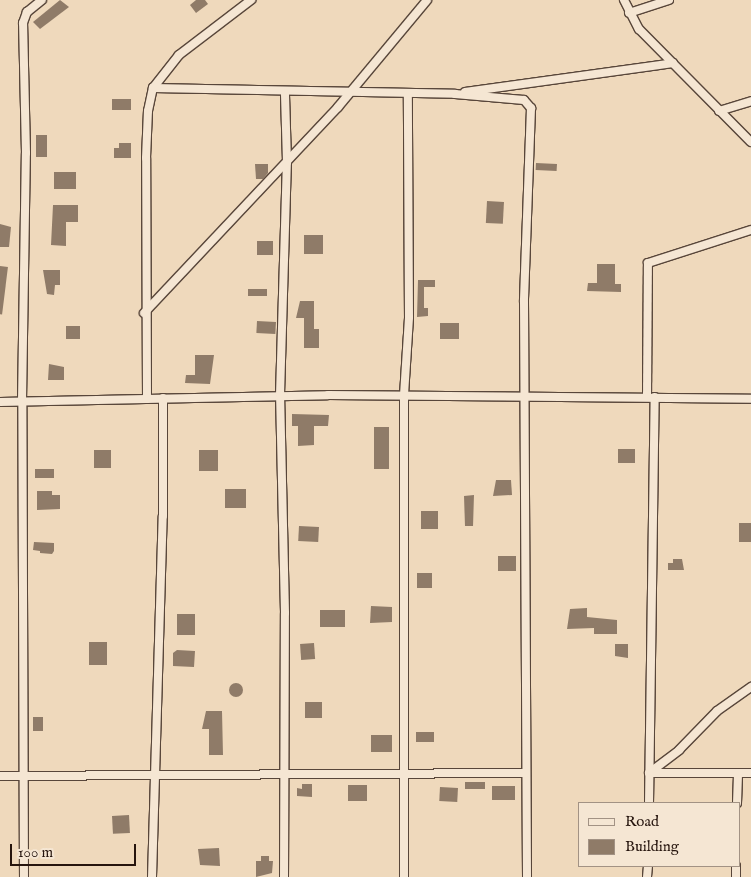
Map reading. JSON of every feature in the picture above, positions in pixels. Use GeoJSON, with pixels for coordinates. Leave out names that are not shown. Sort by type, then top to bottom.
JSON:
{"type":"FeatureCollection","features":[{"type":"Feature","properties":{"kind":"street"},"geometry":{"type":"LineString","coordinates":[[24,877],[22,401],[26,153],[23,23],[27,12],[42,0]]}},
{"type":"Feature","properties":{"kind":"street"},"geometry":{"type":"LineString","coordinates":[[147,399],[144,313],[146,158],[148,111],[153,88],[180,55],[251,0]]}},
{"type":"Feature","properties":{"kind":"street"},"geometry":{"type":"LineString","coordinates":[[144,313],[349,94],[427,0]]}},
{"type":"Feature","properties":{"kind":"street"},"geometry":{"type":"LineString","coordinates":[[624,0],[629,14],[639,29],[751,142]]}},
{"type":"Feature","properties":{"kind":"street"},"geometry":{"type":"LineString","coordinates":[[629,14],[670,0]]}},
{"type":"Feature","properties":{"kind":"street"},"geometry":{"type":"LineString","coordinates":[[456,94],[673,63]]}},
{"type":"Feature","properties":{"kind":"street"},"geometry":{"type":"LineString","coordinates":[[153,88],[285,93],[456,94],[524,100],[531,108],[524,302],[527,396],[527,877]]}},
{"type":"Feature","properties":{"kind":"street"},"geometry":{"type":"LineString","coordinates":[[284,877],[280,395],[287,162],[285,93]]}},
{"type":"Feature","properties":{"kind":"street"},"geometry":{"type":"LineString","coordinates":[[404,877],[404,395],[409,317],[408,94]]}},
{"type":"Feature","properties":{"kind":"street"},"geometry":{"type":"LineString","coordinates":[[719,111],[751,101]]}},
{"type":"Feature","properties":{"kind":"street"},"geometry":{"type":"LineString","coordinates":[[649,802],[651,397],[648,263],[751,230]]}},
{"type":"Feature","properties":{"kind":"street"},"geometry":{"type":"LineString","coordinates":[[0,402],[280,395],[751,399]]}},
{"type":"Feature","properties":{"kind":"street"},"geometry":{"type":"LineString","coordinates":[[152,877],[163,516],[163,398]]}},
{"type":"Feature","properties":{"kind":"street"},"geometry":{"type":"LineString","coordinates":[[649,773],[678,750],[717,712],[751,687]]}},
{"type":"Feature","properties":{"kind":"street"},"geometry":{"type":"LineString","coordinates":[[0,776],[24,774],[404,775],[526,773]]}},
{"type":"Feature","properties":{"kind":"street"},"geometry":{"type":"LineString","coordinates":[[649,773],[751,773]]}},
{"type":"Feature","properties":{"kind":"street"},"geometry":{"type":"LineString","coordinates":[[737,802],[738,773]]}},
{"type":"Feature","properties":{"kind":"building"},"geometry":{"type":"Polygon","coordinates":[[[60,0],[69,7],[40,29],[33,22],[60,0]]]}},
{"type":"Feature","properties":{"kind":"building"},"geometry":{"type":"Polygon","coordinates":[[[196,0],[205,0],[208,4],[196,13],[190,5],[196,0]]]}},
{"type":"Feature","properties":{"kind":"building"},"geometry":{"type":"Polygon","coordinates":[[[112,99],[131,99],[131,110],[112,110],[112,99]]]}},
{"type":"Feature","properties":{"kind":"building"},"geometry":{"type":"Polygon","coordinates":[[[36,135],[47,135],[47,157],[36,157],[36,135]]]}},
{"type":"Feature","properties":{"kind":"building"},"geometry":{"type":"Polygon","coordinates":[[[119,143],[131,143],[131,158],[114,158],[114,148],[119,148],[119,143]]]}},
{"type":"Feature","properties":{"kind":"building"},"geometry":{"type":"Polygon","coordinates":[[[536,163],[557,164],[557,171],[536,170],[536,163]]]}},
{"type":"Feature","properties":{"kind":"building"},"geometry":{"type":"Polygon","coordinates":[[[255,164],[268,164],[268,173],[263,179],[256,179],[255,164]]]}},
{"type":"Feature","properties":{"kind":"building"},"geometry":{"type":"Polygon","coordinates":[[[54,172],[76,172],[76,189],[54,189],[54,172]]]}},
{"type":"Feature","properties":{"kind":"building"},"geometry":{"type":"Polygon","coordinates":[[[487,201],[504,202],[503,224],[486,223],[487,201]]]}},
{"type":"Feature","properties":{"kind":"building"},"geometry":{"type":"Polygon","coordinates":[[[53,205],[78,205],[78,222],[66,222],[66,246],[51,245],[53,205]]]}},
{"type":"Feature","properties":{"kind":"building"},"geometry":{"type":"Polygon","coordinates":[[[0,224],[11,227],[9,247],[0,247],[0,224]]]}},
{"type":"Feature","properties":{"kind":"building"},"geometry":{"type":"Polygon","coordinates":[[[304,235],[323,235],[323,254],[304,254],[304,235]]]}},
{"type":"Feature","properties":{"kind":"building"},"geometry":{"type":"Polygon","coordinates":[[[257,241],[273,241],[273,255],[257,255],[257,241]]]}},
{"type":"Feature","properties":{"kind":"building"},"geometry":{"type":"Polygon","coordinates":[[[597,264],[615,264],[615,284],[621,284],[621,292],[587,291],[588,283],[597,283],[597,264]]]}},
{"type":"Feature","properties":{"kind":"building"},"geometry":{"type":"Polygon","coordinates":[[[0,266],[8,267],[2,315],[0,314],[0,266]]]}},
{"type":"Feature","properties":{"kind":"building"},"geometry":{"type":"Polygon","coordinates":[[[43,270],[60,270],[60,285],[55,285],[54,295],[47,294],[43,270]]]}},
{"type":"Feature","properties":{"kind":"building"},"geometry":{"type":"Polygon","coordinates":[[[418,280],[435,280],[435,287],[424,287],[424,308],[428,308],[428,316],[417,317],[418,280]]]}},
{"type":"Feature","properties":{"kind":"building"},"geometry":{"type":"Polygon","coordinates":[[[248,289],[267,289],[267,296],[248,296],[248,289]]]}},
{"type":"Feature","properties":{"kind":"building"},"geometry":{"type":"Polygon","coordinates":[[[300,301],[314,301],[314,329],[319,329],[319,348],[304,348],[304,318],[296,318],[300,301]]]}},
{"type":"Feature","properties":{"kind":"building"},"geometry":{"type":"Polygon","coordinates":[[[257,321],[276,322],[275,334],[256,333],[257,321]]]}},
{"type":"Feature","properties":{"kind":"building"},"geometry":{"type":"Polygon","coordinates":[[[440,323],[459,323],[459,339],[440,339],[440,323]]]}},
{"type":"Feature","properties":{"kind":"building"},"geometry":{"type":"Polygon","coordinates":[[[66,326],[80,326],[80,339],[66,339],[66,326]]]}},
{"type":"Feature","properties":{"kind":"building"},"geometry":{"type":"Polygon","coordinates":[[[195,355],[214,355],[210,384],[185,383],[186,375],[195,375],[195,355]]]}},
{"type":"Feature","properties":{"kind":"building"},"geometry":{"type":"Polygon","coordinates":[[[49,364],[64,367],[64,380],[48,380],[49,364]]]}},
{"type":"Feature","properties":{"kind":"building"},"geometry":{"type":"Polygon","coordinates":[[[292,414],[329,415],[328,426],[314,426],[314,445],[298,446],[298,426],[292,426],[292,414]]]}},
{"type":"Feature","properties":{"kind":"building"},"geometry":{"type":"Polygon","coordinates":[[[374,427],[389,427],[389,469],[374,469],[374,427]]]}},
{"type":"Feature","properties":{"kind":"building"},"geometry":{"type":"Polygon","coordinates":[[[618,449],[635,449],[635,463],[618,463],[618,449]]]}},
{"type":"Feature","properties":{"kind":"building"},"geometry":{"type":"Polygon","coordinates":[[[94,450],[111,450],[111,468],[94,468],[94,450]]]}},
{"type":"Feature","properties":{"kind":"building"},"geometry":{"type":"Polygon","coordinates":[[[199,450],[218,450],[218,471],[199,471],[199,450]]]}},
{"type":"Feature","properties":{"kind":"building"},"geometry":{"type":"Polygon","coordinates":[[[35,469],[54,469],[54,478],[35,478],[35,469]]]}},
{"type":"Feature","properties":{"kind":"building"},"geometry":{"type":"Polygon","coordinates":[[[496,480],[511,480],[512,495],[493,496],[496,480]]]}},
{"type":"Feature","properties":{"kind":"building"},"geometry":{"type":"Polygon","coordinates":[[[225,489],[246,489],[246,508],[225,508],[225,489]]]}},
{"type":"Feature","properties":{"kind":"building"},"geometry":{"type":"Polygon","coordinates":[[[37,491],[52,491],[52,495],[60,495],[60,509],[37,510],[37,491]]]}},
{"type":"Feature","properties":{"kind":"building"},"geometry":{"type":"Polygon","coordinates":[[[474,495],[473,526],[465,526],[464,496],[474,495]]]}},
{"type":"Feature","properties":{"kind":"building"},"geometry":{"type":"Polygon","coordinates":[[[421,511],[438,511],[438,529],[421,529],[421,511]]]}},
{"type":"Feature","properties":{"kind":"building"},"geometry":{"type":"Polygon","coordinates":[[[739,523],[751,523],[751,542],[739,542],[739,523]]]}},
{"type":"Feature","properties":{"kind":"building"},"geometry":{"type":"Polygon","coordinates":[[[299,526],[319,527],[318,542],[298,541],[299,526]]]}},
{"type":"Feature","properties":{"kind":"building"},"geometry":{"type":"Polygon","coordinates":[[[34,542],[54,543],[54,551],[52,554],[33,550],[34,542]]]}},
{"type":"Feature","properties":{"kind":"building"},"geometry":{"type":"Polygon","coordinates":[[[498,556],[516,556],[516,571],[498,571],[498,556]]]}},
{"type":"Feature","properties":{"kind":"building"},"geometry":{"type":"Polygon","coordinates":[[[673,559],[682,559],[684,570],[668,570],[668,563],[673,563],[673,559]]]}},
{"type":"Feature","properties":{"kind":"building"},"geometry":{"type":"Polygon","coordinates":[[[417,573],[432,573],[432,588],[417,588],[417,573]]]}},
{"type":"Feature","properties":{"kind":"building"},"geometry":{"type":"Polygon","coordinates":[[[371,606],[392,607],[392,622],[370,623],[371,606]]]}},
{"type":"Feature","properties":{"kind":"building"},"geometry":{"type":"Polygon","coordinates":[[[587,608],[587,617],[617,620],[617,634],[594,634],[594,628],[567,629],[570,609],[587,608]]]}},
{"type":"Feature","properties":{"kind":"building"},"geometry":{"type":"Polygon","coordinates":[[[320,610],[345,610],[345,627],[320,627],[320,610]]]}},
{"type":"Feature","properties":{"kind":"building"},"geometry":{"type":"Polygon","coordinates":[[[177,614],[195,614],[195,635],[177,635],[177,614]]]}},
{"type":"Feature","properties":{"kind":"building"},"geometry":{"type":"Polygon","coordinates":[[[89,642],[107,642],[107,665],[89,665],[89,642]]]}},
{"type":"Feature","properties":{"kind":"building"},"geometry":{"type":"Polygon","coordinates":[[[314,643],[315,659],[301,660],[300,644],[314,643]]]}},
{"type":"Feature","properties":{"kind":"building"},"geometry":{"type":"Polygon","coordinates":[[[615,644],[628,644],[628,658],[615,656],[615,644]]]}},
{"type":"Feature","properties":{"kind":"building"},"geometry":{"type":"Polygon","coordinates":[[[177,650],[195,651],[194,667],[173,666],[173,653],[177,650]]]}},
{"type":"Feature","properties":{"kind":"building"},"geometry":{"type":"Polygon","coordinates":[[[233,683],[239,683],[243,690],[239,697],[233,697],[229,693],[229,687],[233,683]]]}},
{"type":"Feature","properties":{"kind":"building"},"geometry":{"type":"Polygon","coordinates":[[[305,702],[322,702],[322,718],[305,718],[305,702]]]}},
{"type":"Feature","properties":{"kind":"building"},"geometry":{"type":"Polygon","coordinates":[[[206,711],[222,711],[223,755],[209,755],[209,729],[202,729],[206,711]]]}},
{"type":"Feature","properties":{"kind":"building"},"geometry":{"type":"Polygon","coordinates":[[[33,717],[43,717],[43,731],[33,731],[33,717]]]}},
{"type":"Feature","properties":{"kind":"building"},"geometry":{"type":"Polygon","coordinates":[[[416,732],[434,732],[434,742],[416,742],[416,732]]]}},
{"type":"Feature","properties":{"kind":"building"},"geometry":{"type":"Polygon","coordinates":[[[371,735],[392,735],[392,752],[371,752],[371,735]]]}},
{"type":"Feature","properties":{"kind":"building"},"geometry":{"type":"Polygon","coordinates":[[[465,782],[485,782],[485,789],[465,789],[465,782]]]}},
{"type":"Feature","properties":{"kind":"building"},"geometry":{"type":"Polygon","coordinates":[[[302,784],[312,784],[312,797],[297,796],[297,788],[302,789],[302,784]]]}},
{"type":"Feature","properties":{"kind":"building"},"geometry":{"type":"Polygon","coordinates":[[[348,785],[367,785],[367,801],[348,801],[348,785]]]}},
{"type":"Feature","properties":{"kind":"building"},"geometry":{"type":"Polygon","coordinates":[[[492,786],[515,786],[515,800],[492,800],[492,786]]]}},
{"type":"Feature","properties":{"kind":"building"},"geometry":{"type":"Polygon","coordinates":[[[440,787],[458,788],[457,802],[439,801],[440,787]]]}},
{"type":"Feature","properties":{"kind":"building"},"geometry":{"type":"Polygon","coordinates":[[[129,815],[130,833],[113,834],[112,816],[129,815]]]}},
{"type":"Feature","properties":{"kind":"building"},"geometry":{"type":"Polygon","coordinates":[[[219,848],[220,866],[200,865],[198,849],[219,848]]]}},
{"type":"Feature","properties":{"kind":"building"},"geometry":{"type":"Polygon","coordinates":[[[261,856],[269,856],[269,861],[273,861],[272,873],[256,877],[256,861],[261,861],[261,856]]]}}]}
